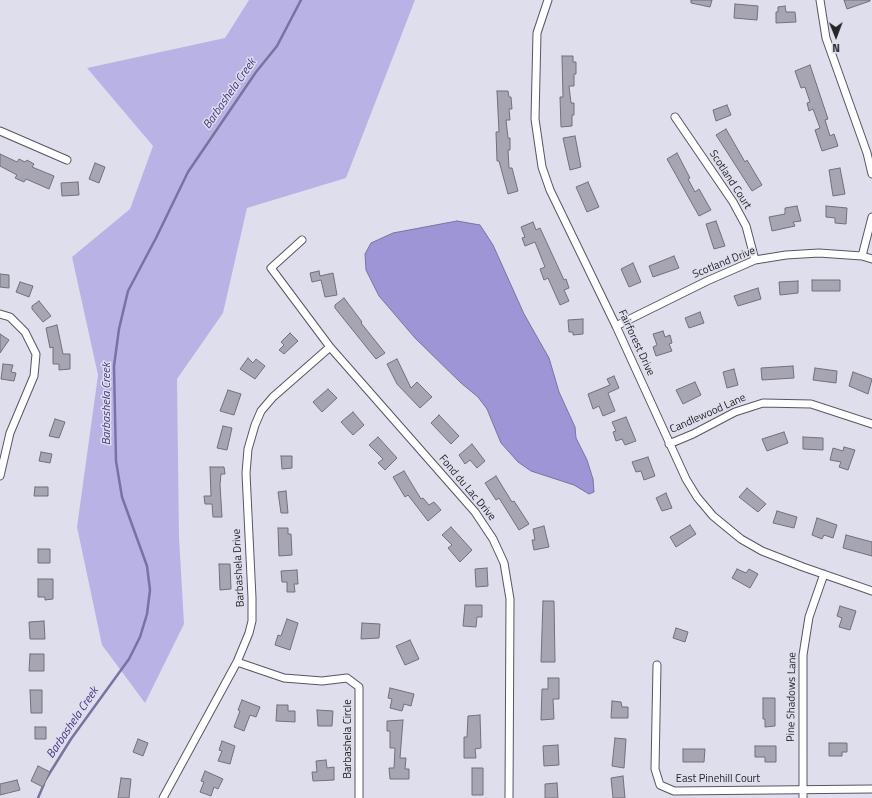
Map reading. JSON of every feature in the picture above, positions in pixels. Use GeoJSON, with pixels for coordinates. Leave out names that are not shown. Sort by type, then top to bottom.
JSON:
{"type":"FeatureCollection","features":[{"type":"Feature","properties":{"kind":"street","name":"Fairforest Drive"},"geometry":{"type":"LineString","coordinates":[[548,0],[537,33],[535,119],[539,155],[550,190],[616,326],[686,479],[697,497],[713,516],[731,532],[762,551],[872,591]]}},
{"type":"Feature","properties":{"kind":"street"},"geometry":{"type":"LineString","coordinates":[[820,0],[826,38],[867,153],[872,174]]}},
{"type":"Feature","properties":{"kind":"street","name":"Scotland Court"},"geometry":{"type":"LineString","coordinates":[[675,117],[732,202],[746,226],[755,260]]}},
{"type":"Feature","properties":{"kind":"street"},"geometry":{"type":"LineString","coordinates":[[0,131],[67,160]]}},
{"type":"Feature","properties":{"kind":"street"},"geometry":{"type":"LineString","coordinates":[[862,256],[872,217]]}},
{"type":"Feature","properties":{"kind":"street","name":"Fond du Lac Drive"},"geometry":{"type":"LineString","coordinates":[[302,240],[271,268],[330,347],[475,512],[500,552],[507,575],[510,593],[510,798]]}},
{"type":"Feature","properties":{"kind":"street","name":"Scotland Drive"},"geometry":{"type":"LineString","coordinates":[[616,326],[707,281],[755,260],[786,255],[819,253],[862,256],[872,259]]}},
{"type":"Feature","properties":{"kind":"street"},"geometry":{"type":"LineString","coordinates":[[0,314],[10,317],[25,332],[36,354],[34,376],[10,433],[0,476]]}},
{"type":"Feature","properties":{"kind":"street","name":"Barbashela Drive"},"geometry":{"type":"LineString","coordinates":[[163,798],[237,662],[249,633],[252,621],[246,473],[251,437],[262,411],[273,397],[330,347]]}},
{"type":"Feature","properties":{"kind":"street","name":"Candlewood Lane"},"geometry":{"type":"LineString","coordinates":[[670,444],[735,412],[763,403],[810,404],[872,424]]}},
{"type":"Feature","properties":{"kind":"street","name":"Pine Shadows Lane"},"geometry":{"type":"LineString","coordinates":[[803,798],[803,655],[810,617],[824,574]]}},
{"type":"Feature","properties":{"kind":"street","name":"Barbashela Circle"},"geometry":{"type":"LineString","coordinates":[[237,662],[284,678],[322,681],[346,678],[359,687],[359,798]]}},
{"type":"Feature","properties":{"kind":"street","name":"East Pinehill Court"},"geometry":{"type":"LineString","coordinates":[[657,664],[655,769],[660,785],[674,791],[803,788],[872,789]]}},
{"type":"Feature","properties":{"kind":"shaded area"},"geometry":{"type":"Polygon","coordinates":[[[249,0],[415,0],[346,178],[247,208],[223,313],[177,379],[179,537],[184,624],[145,703],[102,645],[77,527],[98,375],[72,257],[130,209],[153,146],[87,68],[225,38],[249,0]]]}},
{"type":"Feature","properties":{"kind":"shaded area"},"geometry":{"type":"Polygon","coordinates":[[[457,221],[480,225],[493,245],[524,314],[549,358],[559,392],[575,427],[576,438],[587,460],[593,479],[594,492],[589,494],[574,485],[531,471],[518,462],[501,443],[487,409],[478,397],[461,383],[415,338],[379,296],[366,270],[365,254],[371,243],[393,233],[457,221]]]}},
{"type":"Feature","properties":{"kind":"building"},"geometry":{"type":"Polygon","coordinates":[[[691,0],[712,0],[710,7],[691,3],[691,0]]]}},
{"type":"Feature","properties":{"kind":"building"},"geometry":{"type":"Polygon","coordinates":[[[844,0],[870,0],[870,1],[847,9],[844,0]]]}},
{"type":"Feature","properties":{"kind":"building"},"geometry":{"type":"Polygon","coordinates":[[[735,4],[758,6],[757,20],[734,18],[735,4]]]}},
{"type":"Feature","properties":{"kind":"building"},"geometry":{"type":"Polygon","coordinates":[[[785,6],[786,12],[795,12],[796,22],[776,23],[776,12],[778,12],[778,7],[785,6]]]}},
{"type":"Feature","properties":{"kind":"building"},"geometry":{"type":"Polygon","coordinates":[[[562,56],[573,56],[573,62],[576,62],[576,74],[574,74],[574,86],[569,86],[571,103],[574,103],[572,126],[561,127],[560,97],[563,97],[562,56]]]}},
{"type":"Feature","properties":{"kind":"building"},"geometry":{"type":"Polygon","coordinates":[[[810,65],[828,119],[825,120],[830,136],[834,134],[838,146],[822,151],[815,130],[820,128],[813,109],[809,111],[807,103],[810,102],[805,87],[801,88],[795,71],[810,65]]]}},
{"type":"Feature","properties":{"kind":"building"},"geometry":{"type":"Polygon","coordinates":[[[497,91],[508,91],[509,97],[511,97],[512,109],[509,109],[510,120],[506,120],[508,138],[510,138],[510,150],[508,150],[509,168],[512,168],[518,191],[508,194],[499,161],[497,161],[496,132],[499,132],[497,91]]]}},
{"type":"Feature","properties":{"kind":"building"},"geometry":{"type":"Polygon","coordinates":[[[727,105],[731,115],[716,121],[713,110],[727,105]]]}},
{"type":"Feature","properties":{"kind":"building"},"geometry":{"type":"Polygon","coordinates":[[[726,129],[745,162],[747,160],[762,185],[752,191],[716,135],[726,129]]]}},
{"type":"Feature","properties":{"kind":"building"},"geometry":{"type":"Polygon","coordinates":[[[575,136],[581,167],[570,170],[563,138],[575,136]]]}},
{"type":"Feature","properties":{"kind":"building"},"geometry":{"type":"Polygon","coordinates":[[[677,153],[690,178],[688,179],[695,192],[699,189],[711,210],[699,216],[667,159],[677,153]]]}},
{"type":"Feature","properties":{"kind":"building"},"geometry":{"type":"Polygon","coordinates":[[[0,154],[17,162],[19,159],[25,162],[27,160],[34,164],[32,167],[54,176],[49,189],[26,179],[24,182],[15,178],[17,175],[0,166],[0,154]]]}},
{"type":"Feature","properties":{"kind":"building"},"geometry":{"type":"Polygon","coordinates":[[[95,163],[105,167],[99,183],[89,179],[95,163]]]}},
{"type":"Feature","properties":{"kind":"building"},"geometry":{"type":"Polygon","coordinates":[[[840,168],[845,194],[833,196],[829,170],[840,168]]]}},
{"type":"Feature","properties":{"kind":"building"},"geometry":{"type":"Polygon","coordinates":[[[78,182],[79,195],[62,196],[61,183],[78,182]]]}},
{"type":"Feature","properties":{"kind":"building"},"geometry":{"type":"Polygon","coordinates":[[[588,182],[599,207],[587,212],[576,187],[588,182]]]}},
{"type":"Feature","properties":{"kind":"building"},"geometry":{"type":"Polygon","coordinates":[[[797,206],[801,221],[793,222],[795,226],[772,231],[769,217],[785,214],[785,208],[797,206]]]}},
{"type":"Feature","properties":{"kind":"building"},"geometry":{"type":"Polygon","coordinates":[[[826,206],[847,208],[846,224],[835,223],[835,218],[826,217],[826,206]]]}},
{"type":"Feature","properties":{"kind":"building"},"geometry":{"type":"Polygon","coordinates":[[[716,221],[725,246],[714,249],[706,224],[716,221]]]}},
{"type":"Feature","properties":{"kind":"building"},"geometry":{"type":"Polygon","coordinates":[[[533,222],[536,230],[540,228],[564,280],[566,279],[569,288],[564,290],[569,301],[560,305],[548,278],[544,280],[540,269],[545,267],[535,242],[525,246],[522,238],[525,237],[521,227],[533,222]]]}},
{"type":"Feature","properties":{"kind":"building"},"geometry":{"type":"Polygon","coordinates":[[[674,256],[679,268],[653,277],[649,266],[674,256]]]}},
{"type":"Feature","properties":{"kind":"building"},"geometry":{"type":"Polygon","coordinates":[[[633,263],[641,282],[629,287],[621,269],[633,263]]]}},
{"type":"Feature","properties":{"kind":"building"},"geometry":{"type":"Polygon","coordinates":[[[319,271],[320,276],[333,273],[337,295],[325,297],[321,280],[312,282],[310,273],[319,271]]]}},
{"type":"Feature","properties":{"kind":"building"},"geometry":{"type":"Polygon","coordinates":[[[0,274],[9,275],[9,288],[0,287],[0,274]]]}},
{"type":"Feature","properties":{"kind":"building"},"geometry":{"type":"Polygon","coordinates":[[[812,280],[840,280],[840,291],[812,291],[812,280]]]}},
{"type":"Feature","properties":{"kind":"building"},"geometry":{"type":"Polygon","coordinates":[[[798,281],[798,293],[780,295],[779,282],[798,281]]]}},
{"type":"Feature","properties":{"kind":"building"},"geometry":{"type":"Polygon","coordinates":[[[20,282],[33,286],[29,297],[16,292],[20,282]]]}},
{"type":"Feature","properties":{"kind":"building"},"geometry":{"type":"Polygon","coordinates":[[[758,288],[761,299],[738,306],[734,296],[758,288]]]}},
{"type":"Feature","properties":{"kind":"building"},"geometry":{"type":"Polygon","coordinates":[[[344,298],[362,322],[361,323],[385,353],[376,359],[335,308],[335,305],[344,298]]]}},
{"type":"Feature","properties":{"kind":"building"},"geometry":{"type":"Polygon","coordinates":[[[39,301],[51,316],[43,322],[32,309],[32,306],[39,301]]]}},
{"type":"Feature","properties":{"kind":"building"},"geometry":{"type":"Polygon","coordinates":[[[700,312],[704,323],[689,328],[685,318],[700,312]]]}},
{"type":"Feature","properties":{"kind":"building"},"geometry":{"type":"Polygon","coordinates":[[[583,319],[583,334],[573,335],[573,332],[569,332],[568,320],[583,319]]]}},
{"type":"Feature","properties":{"kind":"building"},"geometry":{"type":"Polygon","coordinates":[[[57,325],[63,354],[70,354],[70,369],[59,370],[59,364],[53,364],[53,347],[50,348],[46,328],[57,325]]]}},
{"type":"Feature","properties":{"kind":"building"},"geometry":{"type":"Polygon","coordinates":[[[663,331],[665,337],[670,335],[672,343],[669,344],[672,351],[656,356],[653,347],[657,345],[653,334],[663,331]]]}},
{"type":"Feature","properties":{"kind":"building"},"geometry":{"type":"Polygon","coordinates":[[[290,333],[298,341],[284,354],[279,350],[284,345],[281,342],[290,333]]]}},
{"type":"Feature","properties":{"kind":"building"},"geometry":{"type":"Polygon","coordinates":[[[0,334],[9,340],[0,353],[0,334]]]}},
{"type":"Feature","properties":{"kind":"building"},"geometry":{"type":"Polygon","coordinates":[[[248,358],[253,363],[256,359],[265,366],[255,379],[240,369],[248,358]]]}},
{"type":"Feature","properties":{"kind":"building"},"geometry":{"type":"Polygon","coordinates":[[[397,359],[411,388],[417,382],[432,397],[420,408],[397,384],[387,364],[397,359]]]}},
{"type":"Feature","properties":{"kind":"building"},"geometry":{"type":"Polygon","coordinates":[[[3,364],[13,365],[11,372],[16,373],[14,381],[1,379],[3,364]]]}},
{"type":"Feature","properties":{"kind":"building"},"geometry":{"type":"Polygon","coordinates":[[[793,366],[794,378],[762,380],[761,368],[793,366]]]}},
{"type":"Feature","properties":{"kind":"building"},"geometry":{"type":"Polygon","coordinates":[[[815,368],[837,371],[836,383],[813,380],[815,368]]]}},
{"type":"Feature","properties":{"kind":"building"},"geometry":{"type":"Polygon","coordinates":[[[734,369],[738,385],[727,388],[723,372],[734,369]]]}},
{"type":"Feature","properties":{"kind":"building"},"geometry":{"type":"Polygon","coordinates":[[[853,372],[872,379],[868,394],[849,386],[853,372]]]}},
{"type":"Feature","properties":{"kind":"building"},"geometry":{"type":"Polygon","coordinates":[[[614,376],[619,388],[608,393],[615,411],[603,416],[599,406],[593,409],[588,394],[610,385],[607,379],[614,376]]]}},
{"type":"Feature","properties":{"kind":"building"},"geometry":{"type":"Polygon","coordinates":[[[695,382],[701,395],[683,404],[676,390],[695,382]]]}},
{"type":"Feature","properties":{"kind":"building"},"geometry":{"type":"Polygon","coordinates":[[[328,389],[337,398],[322,412],[313,402],[328,389]]]}},
{"type":"Feature","properties":{"kind":"building"},"geometry":{"type":"Polygon","coordinates":[[[228,390],[241,394],[234,415],[220,411],[228,390]]]}},
{"type":"Feature","properties":{"kind":"building"},"geometry":{"type":"Polygon","coordinates":[[[353,412],[364,425],[353,435],[341,422],[353,412]]]}},
{"type":"Feature","properties":{"kind":"building"},"geometry":{"type":"Polygon","coordinates":[[[439,415],[459,436],[451,444],[431,423],[439,415]]]}},
{"type":"Feature","properties":{"kind":"building"},"geometry":{"type":"Polygon","coordinates":[[[626,417],[636,441],[625,445],[622,439],[616,441],[613,432],[616,431],[612,422],[626,417]]]}},
{"type":"Feature","properties":{"kind":"building"},"geometry":{"type":"Polygon","coordinates":[[[55,419],[65,422],[59,438],[49,436],[55,419]]]}},
{"type":"Feature","properties":{"kind":"building"},"geometry":{"type":"Polygon","coordinates":[[[223,426],[232,428],[227,450],[217,448],[223,426]]]}},
{"type":"Feature","properties":{"kind":"building"},"geometry":{"type":"Polygon","coordinates":[[[784,432],[788,443],[767,451],[762,439],[784,432]]]}},
{"type":"Feature","properties":{"kind":"building"},"geometry":{"type":"Polygon","coordinates":[[[378,437],[397,458],[385,470],[378,463],[383,459],[369,445],[378,437]]]}},
{"type":"Feature","properties":{"kind":"building"},"geometry":{"type":"Polygon","coordinates":[[[803,437],[823,438],[823,450],[803,449],[803,437]]]}},
{"type":"Feature","properties":{"kind":"building"},"geometry":{"type":"Polygon","coordinates":[[[472,444],[485,461],[477,468],[470,460],[465,464],[459,455],[472,444]]]}},
{"type":"Feature","properties":{"kind":"building"},"geometry":{"type":"Polygon","coordinates":[[[844,447],[855,450],[848,470],[839,467],[841,462],[830,460],[833,448],[843,451],[844,447]]]}},
{"type":"Feature","properties":{"kind":"building"},"geometry":{"type":"Polygon","coordinates":[[[41,452],[52,454],[50,463],[39,461],[41,452]]]}},
{"type":"Feature","properties":{"kind":"building"},"geometry":{"type":"Polygon","coordinates":[[[281,456],[292,456],[292,468],[282,469],[281,456]]]}},
{"type":"Feature","properties":{"kind":"building"},"geometry":{"type":"Polygon","coordinates":[[[648,457],[655,476],[644,480],[641,471],[636,472],[632,462],[648,457]]]}},
{"type":"Feature","properties":{"kind":"building"},"geometry":{"type":"Polygon","coordinates":[[[210,467],[224,467],[225,474],[221,474],[220,485],[222,517],[213,517],[212,504],[205,504],[204,496],[211,496],[210,467]]]}},
{"type":"Feature","properties":{"kind":"building"},"geometry":{"type":"Polygon","coordinates":[[[404,471],[421,499],[423,498],[429,505],[434,502],[441,510],[428,521],[408,495],[405,497],[393,477],[404,471]]]}},
{"type":"Feature","properties":{"kind":"building"},"geometry":{"type":"Polygon","coordinates":[[[496,476],[512,502],[514,501],[529,524],[519,530],[499,498],[496,500],[485,483],[496,476]]]}},
{"type":"Feature","properties":{"kind":"building"},"geometry":{"type":"Polygon","coordinates":[[[35,487],[48,487],[48,496],[34,496],[35,487]]]}},
{"type":"Feature","properties":{"kind":"building"},"geometry":{"type":"Polygon","coordinates":[[[747,488],[766,504],[758,512],[739,497],[747,488]]]}},
{"type":"Feature","properties":{"kind":"building"},"geometry":{"type":"Polygon","coordinates":[[[286,491],[288,513],[281,513],[278,492],[286,491]]]}},
{"type":"Feature","properties":{"kind":"building"},"geometry":{"type":"Polygon","coordinates":[[[666,493],[672,508],[662,511],[656,498],[666,493]]]}},
{"type":"Feature","properties":{"kind":"building"},"geometry":{"type":"Polygon","coordinates":[[[777,511],[797,517],[794,528],[773,523],[777,511]]]}},
{"type":"Feature","properties":{"kind":"building"},"geometry":{"type":"Polygon","coordinates":[[[817,518],[837,525],[833,538],[824,535],[822,539],[812,535],[817,518]]]}},
{"type":"Feature","properties":{"kind":"building"},"geometry":{"type":"Polygon","coordinates":[[[690,525],[696,534],[676,547],[670,537],[690,525]]]}},
{"type":"Feature","properties":{"kind":"building"},"geometry":{"type":"Polygon","coordinates":[[[544,526],[549,547],[534,550],[532,540],[535,540],[533,529],[544,526]]]}},
{"type":"Feature","properties":{"kind":"building"},"geometry":{"type":"Polygon","coordinates":[[[451,527],[472,550],[460,562],[448,548],[452,545],[442,535],[451,527]]]}},
{"type":"Feature","properties":{"kind":"building"},"geometry":{"type":"Polygon","coordinates":[[[278,528],[288,528],[288,534],[291,534],[292,555],[279,556],[278,528]]]}},
{"type":"Feature","properties":{"kind":"building"},"geometry":{"type":"Polygon","coordinates":[[[846,535],[872,542],[872,556],[843,548],[846,535]]]}},
{"type":"Feature","properties":{"kind":"building"},"geometry":{"type":"Polygon","coordinates":[[[38,549],[50,549],[50,563],[38,563],[38,549]]]}},
{"type":"Feature","properties":{"kind":"building"},"geometry":{"type":"Polygon","coordinates":[[[219,564],[230,564],[231,589],[220,590],[219,564]]]}},
{"type":"Feature","properties":{"kind":"building"},"geometry":{"type":"Polygon","coordinates":[[[487,568],[488,586],[476,587],[475,569],[487,568]]]}},
{"type":"Feature","properties":{"kind":"building"},"geometry":{"type":"Polygon","coordinates":[[[737,569],[746,573],[749,569],[758,574],[750,588],[732,578],[737,569]]]}},
{"type":"Feature","properties":{"kind":"building"},"geometry":{"type":"Polygon","coordinates":[[[297,570],[298,584],[294,584],[295,592],[287,592],[287,582],[282,582],[281,571],[297,570]]]}},
{"type":"Feature","properties":{"kind":"building"},"geometry":{"type":"Polygon","coordinates":[[[38,579],[53,579],[53,599],[45,600],[45,597],[38,597],[38,579]]]}},
{"type":"Feature","properties":{"kind":"building"},"geometry":{"type":"Polygon","coordinates":[[[543,601],[554,601],[555,662],[541,662],[543,601]]]}},
{"type":"Feature","properties":{"kind":"building"},"geometry":{"type":"Polygon","coordinates":[[[465,605],[482,605],[482,617],[477,617],[476,627],[463,626],[465,605]]]}},
{"type":"Feature","properties":{"kind":"building"},"geometry":{"type":"Polygon","coordinates":[[[840,606],[856,611],[850,630],[839,627],[842,618],[837,616],[840,606]]]}},
{"type":"Feature","properties":{"kind":"building"},"geometry":{"type":"Polygon","coordinates":[[[287,619],[298,623],[290,650],[275,645],[278,635],[281,636],[287,619]]]}},
{"type":"Feature","properties":{"kind":"building"},"geometry":{"type":"Polygon","coordinates":[[[44,621],[45,639],[30,639],[29,622],[44,621]]]}},
{"type":"Feature","properties":{"kind":"building"},"geometry":{"type":"Polygon","coordinates":[[[362,623],[380,624],[379,638],[361,639],[362,623]]]}},
{"type":"Feature","properties":{"kind":"building"},"geometry":{"type":"Polygon","coordinates":[[[676,628],[688,632],[685,642],[673,638],[676,628]]]}},
{"type":"Feature","properties":{"kind":"building"},"geometry":{"type":"Polygon","coordinates":[[[410,640],[419,659],[405,665],[396,646],[410,640]]]}},
{"type":"Feature","properties":{"kind":"building"},"geometry":{"type":"Polygon","coordinates":[[[30,654],[44,654],[44,671],[29,671],[30,654]]]}},
{"type":"Feature","properties":{"kind":"building"},"geometry":{"type":"Polygon","coordinates":[[[548,678],[559,678],[559,699],[553,699],[554,719],[541,720],[542,689],[548,689],[548,678]]]}},
{"type":"Feature","properties":{"kind":"building"},"geometry":{"type":"Polygon","coordinates":[[[390,688],[414,694],[411,706],[404,704],[402,711],[390,708],[392,699],[388,698],[390,688]]]}},
{"type":"Feature","properties":{"kind":"building"},"geometry":{"type":"Polygon","coordinates":[[[30,690],[42,690],[42,713],[31,713],[30,690]]]}},
{"type":"Feature","properties":{"kind":"building"},"geometry":{"type":"Polygon","coordinates":[[[763,698],[775,698],[775,726],[765,727],[765,719],[763,719],[763,698]]]}},
{"type":"Feature","properties":{"kind":"building"},"geometry":{"type":"Polygon","coordinates":[[[242,700],[260,707],[256,717],[250,715],[244,731],[234,727],[240,711],[238,710],[242,700]]]}},
{"type":"Feature","properties":{"kind":"building"},"geometry":{"type":"Polygon","coordinates":[[[612,701],[621,702],[622,707],[628,707],[628,718],[611,718],[612,701]]]}},
{"type":"Feature","properties":{"kind":"building"},"geometry":{"type":"Polygon","coordinates":[[[277,705],[288,705],[288,711],[295,711],[295,722],[276,721],[277,705]]]}},
{"type":"Feature","properties":{"kind":"building"},"geometry":{"type":"Polygon","coordinates":[[[317,710],[333,711],[332,726],[318,726],[317,710]]]}},
{"type":"Feature","properties":{"kind":"building"},"geometry":{"type":"Polygon","coordinates":[[[480,715],[481,748],[475,749],[476,758],[464,758],[464,737],[467,737],[468,716],[480,715]]]}},
{"type":"Feature","properties":{"kind":"building"},"geometry":{"type":"Polygon","coordinates":[[[403,720],[400,758],[406,758],[405,769],[409,769],[409,779],[390,779],[389,768],[394,768],[395,748],[390,748],[390,731],[387,731],[387,721],[403,720]]]}},
{"type":"Feature","properties":{"kind":"building"},"geometry":{"type":"Polygon","coordinates":[[[35,727],[46,727],[46,739],[35,739],[35,727]]]}},
{"type":"Feature","properties":{"kind":"building"},"geometry":{"type":"Polygon","coordinates":[[[615,738],[626,739],[624,768],[612,766],[615,738]]]}},
{"type":"Feature","properties":{"kind":"building"},"geometry":{"type":"Polygon","coordinates":[[[138,739],[148,743],[143,756],[133,752],[138,739]]]}},
{"type":"Feature","properties":{"kind":"building"},"geometry":{"type":"Polygon","coordinates":[[[222,741],[235,746],[230,764],[218,761],[222,751],[219,750],[222,741]]]}},
{"type":"Feature","properties":{"kind":"building"},"geometry":{"type":"Polygon","coordinates":[[[829,743],[847,743],[847,752],[842,752],[842,756],[829,756],[829,743]]]}},
{"type":"Feature","properties":{"kind":"building"},"geometry":{"type":"Polygon","coordinates":[[[558,745],[559,765],[544,766],[543,746],[558,745]]]}},
{"type":"Feature","properties":{"kind":"building"},"geometry":{"type":"Polygon","coordinates":[[[755,746],[776,746],[776,762],[765,762],[765,757],[755,757],[755,746]]]}},
{"type":"Feature","properties":{"kind":"building"},"geometry":{"type":"Polygon","coordinates":[[[683,749],[705,749],[704,762],[683,762],[683,749]]]}},
{"type":"Feature","properties":{"kind":"building"},"geometry":{"type":"Polygon","coordinates":[[[326,760],[327,768],[334,767],[334,780],[313,781],[312,772],[317,772],[316,761],[326,760]]]}},
{"type":"Feature","properties":{"kind":"building"},"geometry":{"type":"Polygon","coordinates":[[[38,766],[50,772],[43,787],[31,781],[38,766]]]}},
{"type":"Feature","properties":{"kind":"building"},"geometry":{"type":"Polygon","coordinates":[[[472,768],[483,768],[483,795],[472,795],[472,768]]]}},
{"type":"Feature","properties":{"kind":"building"},"geometry":{"type":"Polygon","coordinates":[[[205,771],[223,779],[218,789],[214,787],[211,796],[200,792],[204,782],[201,781],[205,771]]]}},
{"type":"Feature","properties":{"kind":"building"},"geometry":{"type":"Polygon","coordinates":[[[623,776],[625,798],[613,798],[611,778],[623,776]]]}},
{"type":"Feature","properties":{"kind":"building"},"geometry":{"type":"Polygon","coordinates":[[[121,778],[131,779],[129,798],[118,798],[121,778]]]}},
{"type":"Feature","properties":{"kind":"building"},"geometry":{"type":"Polygon","coordinates":[[[17,780],[20,790],[0,795],[0,784],[17,780]]]}},
{"type":"Feature","properties":{"kind":"building"},"geometry":{"type":"Polygon","coordinates":[[[557,783],[558,798],[545,798],[545,784],[557,783]]]}},
{"type":"Feature","properties":{"kind":"waterway","name":"Barbashela Creek"},"geometry":{"type":"LineString","coordinates":[[46,779],[71,739],[129,659],[140,637],[147,614],[150,590],[147,566],[122,497],[116,461],[114,366],[119,329],[128,291],[188,172],[256,72],[277,46],[301,0]]}},
{"type":"Feature","properties":{"kind":"waterway","name":"Barbashela Creek"},"geometry":{"type":"LineString","coordinates":[[38,798],[44,784]]}}]}
